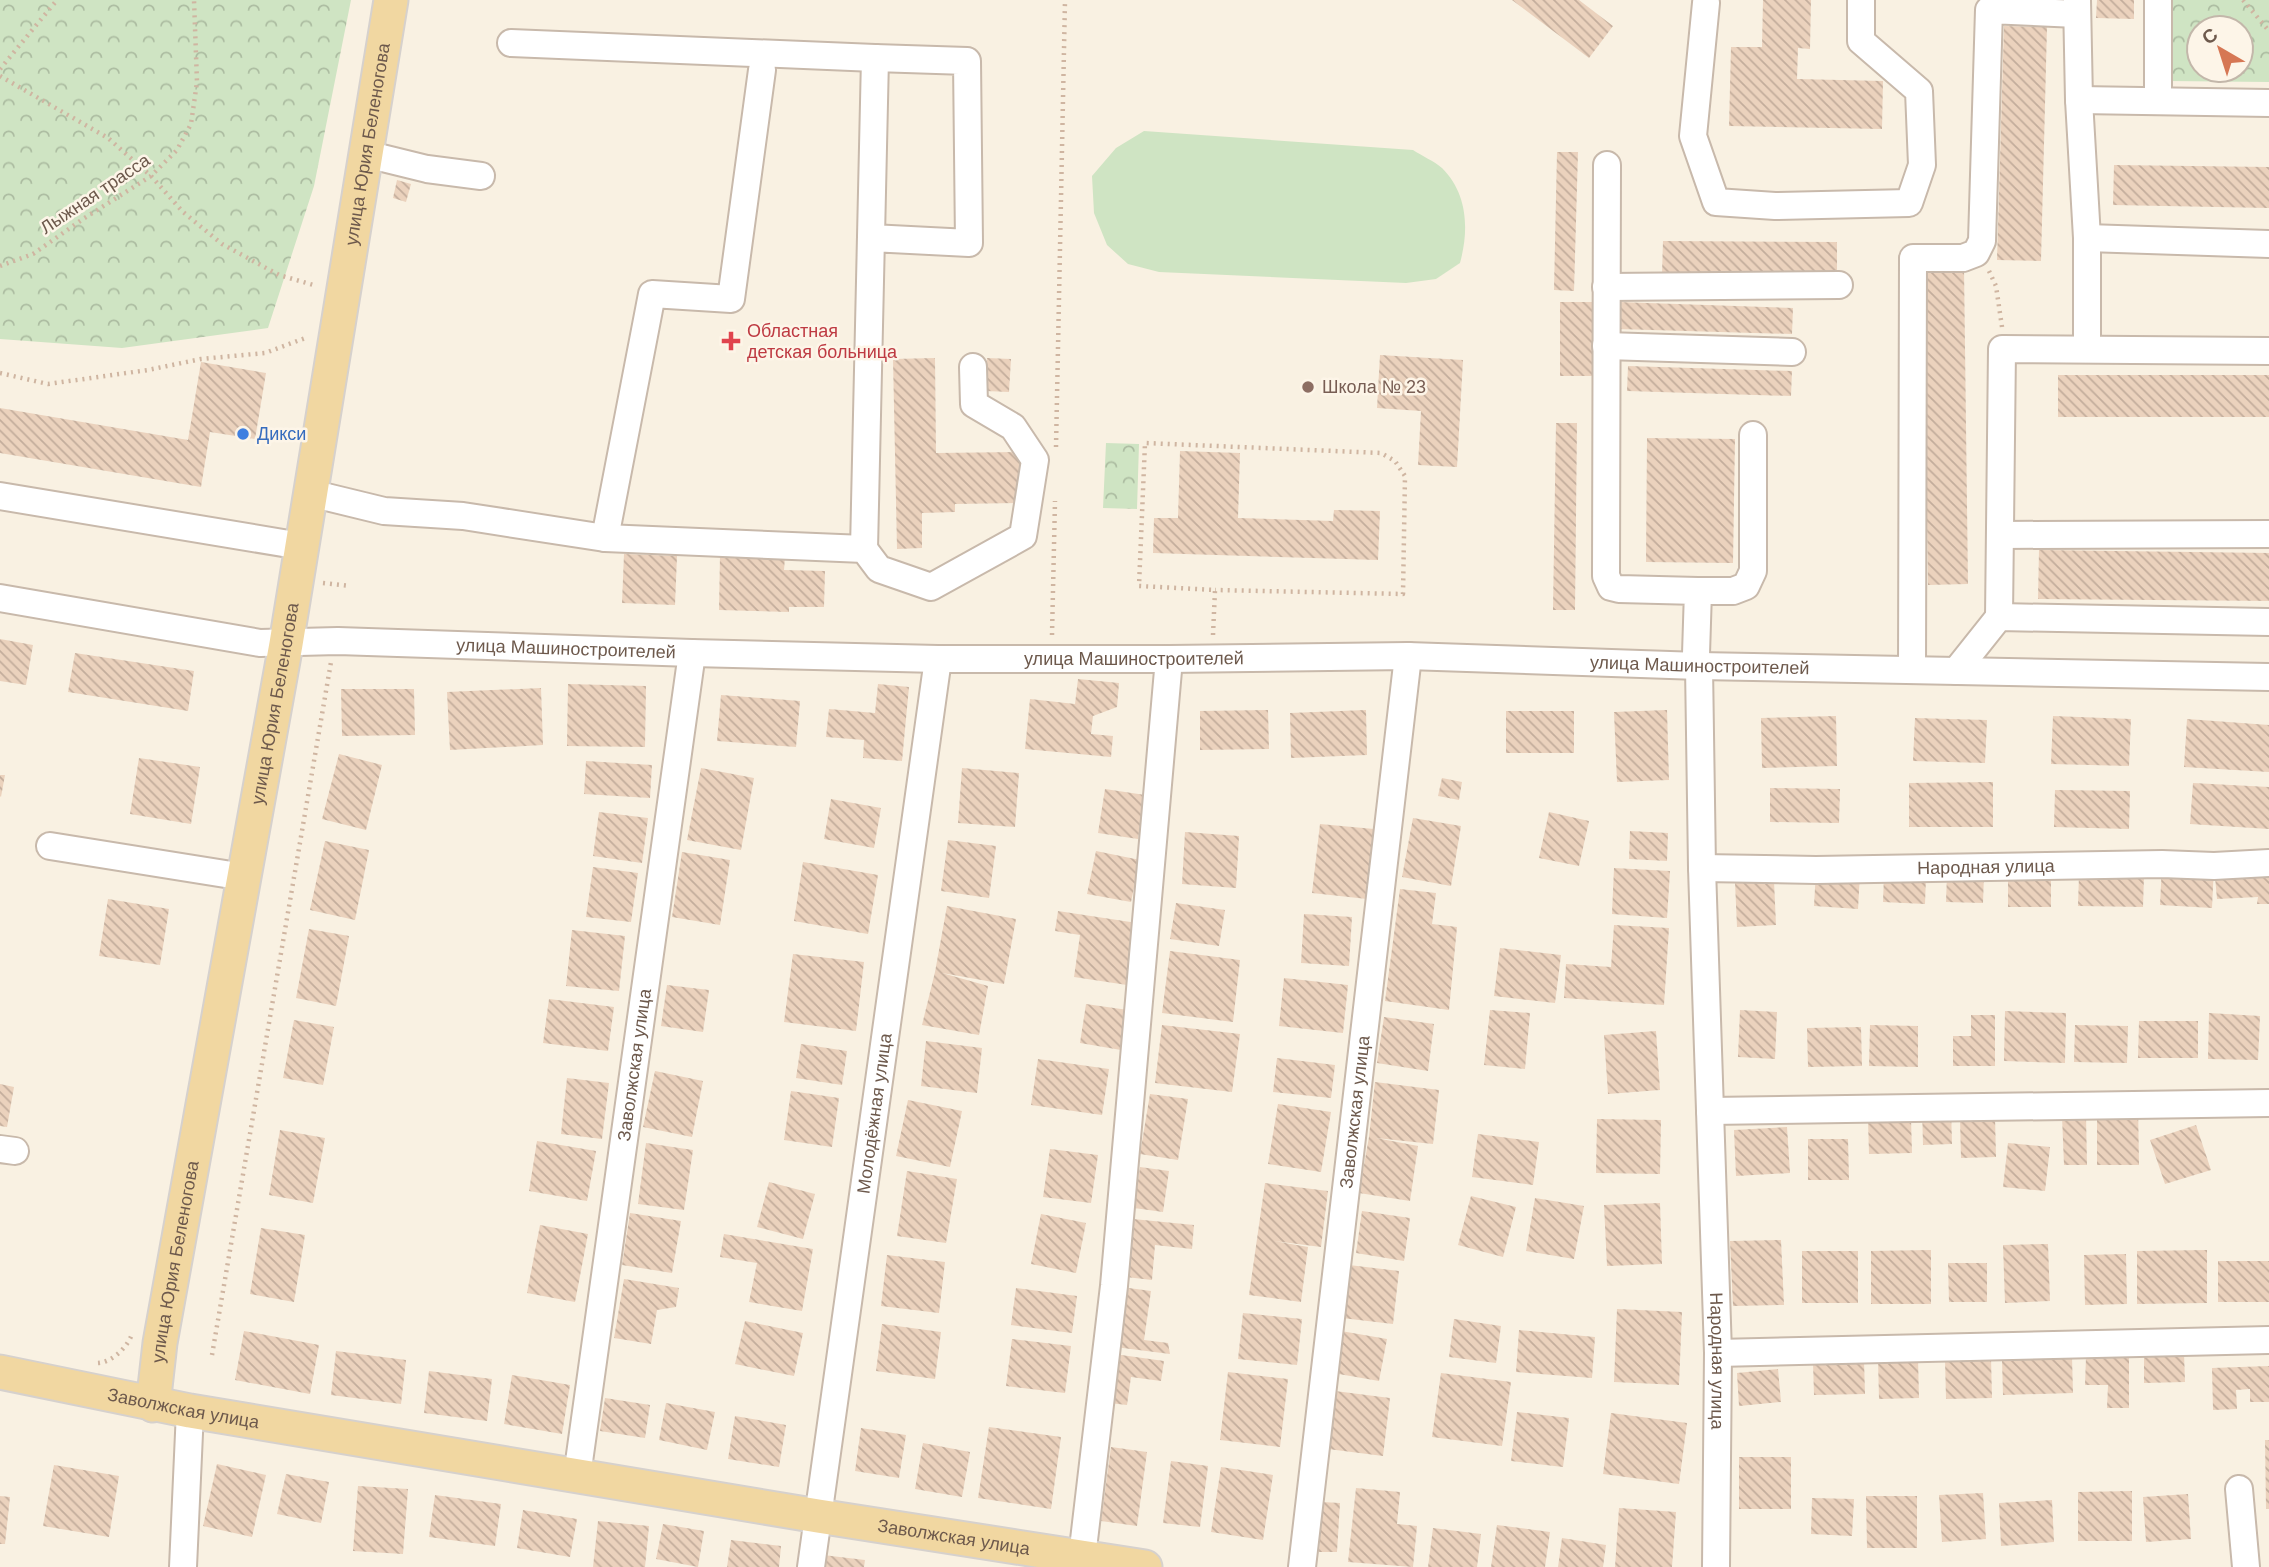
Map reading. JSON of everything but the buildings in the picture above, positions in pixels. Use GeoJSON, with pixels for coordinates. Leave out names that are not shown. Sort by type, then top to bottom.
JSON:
{"type":"FeatureCollection","features":[{"type":"Feature","properties":{"kind":"main road","name":"улица Юрия Беленогова"},"geometry":{"type":"LineString","coordinates":[[153,1405],[160,1343],[286,643],[391,0]]}},
{"type":"Feature","properties":{"kind":"main road","name":"Заволжская улица"},"geometry":{"type":"LineString","coordinates":[[0,1372],[153,1405],[818,1516],[1145,1567]]}},
{"type":"Feature","properties":{"kind":"street"},"geometry":{"type":"LineString","coordinates":[[1706,2],[1693,136],[1716,202],[1775,206],[1909,203],[1922,165],[1919,91],[1861,41],[1861,0]]}},
{"type":"Feature","properties":{"kind":"street"},"geometry":{"type":"LineString","coordinates":[[2158,0],[2158,101]]}},
{"type":"Feature","properties":{"kind":"street"},"geometry":{"type":"LineString","coordinates":[[1912,670],[1913,258],[1963,258],[1976,253],[1982,241],[1989,10],[2077,7],[2087,238],[2087,348]]}},
{"type":"Feature","properties":{"kind":"street"},"geometry":{"type":"LineString","coordinates":[[511,43],[967,61],[969,243],[871,238]]}},
{"type":"Feature","properties":{"kind":"street"},"geometry":{"type":"LineString","coordinates":[[875,58],[864,549],[879,569],[931,587],[1023,536],[1035,460],[1013,427],[974,404],[973,367]]}},
{"type":"Feature","properties":{"kind":"street"},"geometry":{"type":"LineString","coordinates":[[605,538],[652,294],[731,299],[762,70]]}},
{"type":"Feature","properties":{"kind":"street"},"geometry":{"type":"LineString","coordinates":[[2080,100],[2269,103]]}},
{"type":"Feature","properties":{"kind":"street"},"geometry":{"type":"LineString","coordinates":[[366,154],[427,169],[481,176]]}},
{"type":"Feature","properties":{"kind":"street"},"geometry":{"type":"LineString","coordinates":[[1606,165],[1606,576],[1611,587],[1733,591],[1746,586],[1753,571],[1753,435]]}},
{"type":"Feature","properties":{"kind":"street"},"geometry":{"type":"LineString","coordinates":[[2087,238],[2269,244]]}},
{"type":"Feature","properties":{"kind":"street"},"geometry":{"type":"LineString","coordinates":[[1606,287],[1839,285]]}},
{"type":"Feature","properties":{"kind":"street"},"geometry":{"type":"LineString","coordinates":[[1606,346],[1792,352]]}},
{"type":"Feature","properties":{"kind":"street"},"geometry":{"type":"LineString","coordinates":[[1956,671],[1999,617],[2002,349],[2269,351]]}},
{"type":"Feature","properties":{"kind":"street"},"geometry":{"type":"LineString","coordinates":[[310,493],[384,511],[463,516],[605,538],[864,549]]}},
{"type":"Feature","properties":{"kind":"street"},"geometry":{"type":"LineString","coordinates":[[0,496],[301,547]]}},
{"type":"Feature","properties":{"kind":"street"},"geometry":{"type":"LineString","coordinates":[[2000,535],[2269,534]]}},
{"type":"Feature","properties":{"kind":"street","name":"Народная улица"},"geometry":{"type":"LineString","coordinates":[[1698,591],[1696,654],[1699,666],[1702,868],[1718,1353],[1716,1567]]}},
{"type":"Feature","properties":{"kind":"street","name":"улица Машиностроителей"},"geometry":{"type":"LineString","coordinates":[[0,598],[260,643],[338,642],[938,659],[1408,656],[1699,666],[2269,677]]}},
{"type":"Feature","properties":{"kind":"street"},"geometry":{"type":"LineString","coordinates":[[1999,617],[2269,622]]}},
{"type":"Feature","properties":{"kind":"street","name":"Заволжская улица"},"geometry":{"type":"LineString","coordinates":[[577,1476],[692,653]]}},
{"type":"Feature","properties":{"kind":"street","name":"Заволжская улица"},"geometry":{"type":"LineString","coordinates":[[1302,1567],[1408,656]]}},
{"type":"Feature","properties":{"kind":"street","name":"Молодёжная улица"},"geometry":{"type":"LineString","coordinates":[[811,1567],[938,659]]}},
{"type":"Feature","properties":{"kind":"street"},"geometry":{"type":"LineString","coordinates":[[1082,1557],[1114,1286],[1169,659]]}},
{"type":"Feature","properties":{"kind":"street"},"geometry":{"type":"LineString","coordinates":[[50,846],[244,877]]}},
{"type":"Feature","properties":{"kind":"street","name":"Народная улица"},"geometry":{"type":"LineString","coordinates":[[1702,868],[1816,870],[2162,864],[2214,866],[2269,863]]}},
{"type":"Feature","properties":{"kind":"street"},"geometry":{"type":"LineString","coordinates":[[1710,1111],[2269,1103]]}},
{"type":"Feature","properties":{"kind":"street"},"geometry":{"type":"LineString","coordinates":[[1718,1353],[2269,1340]]}},
{"type":"Feature","properties":{"kind":"street"},"geometry":{"type":"LineString","coordinates":[[183,1567],[190,1411]]}},
{"type":"Feature","properties":{"kind":"street"},"geometry":{"type":"LineString","coordinates":[[2239,1489],[2246,1567]]}},
{"type":"Feature","properties":{"kind":"path"},"geometry":{"type":"LineString","coordinates":[[0,69],[57,0]]}},
{"type":"Feature","properties":{"kind":"path","name":"Лыжная трасса"},"geometry":{"type":"LineString","coordinates":[[0,266],[33,254],[151,176],[177,150],[191,124],[197,82],[194,0]]}},
{"type":"Feature","properties":{"kind":"path"},"geometry":{"type":"LineString","coordinates":[[1056,455],[1065,0]]}},
{"type":"Feature","properties":{"kind":"path"},"geometry":{"type":"LineString","coordinates":[[2243,0],[2269,31]]}},
{"type":"Feature","properties":{"kind":"path"},"geometry":{"type":"LineString","coordinates":[[0,76],[108,138],[151,176],[183,212],[222,244],[278,275],[318,287]]}},
{"type":"Feature","properties":{"kind":"path"},"geometry":{"type":"LineString","coordinates":[[1976,253],[1996,286],[2002,317],[2002,349]]}},
{"type":"Feature","properties":{"kind":"path"},"geometry":{"type":"LineString","coordinates":[[0,373],[48,384],[148,370],[201,359],[265,353],[308,337]]}},
{"type":"Feature","properties":{"kind":"path"},"geometry":{"type":"LineString","coordinates":[[1145,443],[1381,453],[1395,461],[1405,476],[1403,594],[1215,590],[1139,586],[1145,443]]}},
{"type":"Feature","properties":{"kind":"path"},"geometry":{"type":"LineString","coordinates":[[1052,635],[1055,497]]}},
{"type":"Feature","properties":{"kind":"path"},"geometry":{"type":"LineString","coordinates":[[322,583],[350,586]]}},
{"type":"Feature","properties":{"kind":"path"},"geometry":{"type":"LineString","coordinates":[[1212,639],[1215,590]]}},
{"type":"Feature","properties":{"kind":"path"},"geometry":{"type":"LineString","coordinates":[[212,1354],[332,659]]}},
{"type":"Feature","properties":{"kind":"path"},"geometry":{"type":"LineString","coordinates":[[87,1363],[104,1362],[120,1352],[131,1338]]}},
{"type":"Feature","properties":{"kind":"green space"},"geometry":{"type":"Polygon","coordinates":[[[0,0],[351,0],[314,186],[268,328],[122,348],[0,339],[0,0]]]}},
{"type":"Feature","properties":{"kind":"green space"},"geometry":{"type":"Polygon","coordinates":[[[2169,0],[2269,0],[2269,82],[2255,82],[2255,14],[2185,14],[2185,81],[2168,81],[2169,0]]]}},
{"type":"Feature","properties":{"kind":"green space"},"geometry":{"type":"Polygon","coordinates":[[[1144,131],[1413,150],[1442,168],[1457,189],[1465,225],[1460,263],[1436,279],[1406,283],[1159,272],[1128,264],[1107,245],[1094,213],[1092,176],[1116,148],[1144,131]]]}},
{"type":"Feature","properties":{"kind":"green space"},"geometry":{"type":"Polygon","coordinates":[[[1106,443],[1139,444],[1137,509],[1103,508],[1106,443]]]}},
{"type":"Feature","properties":{"kind":"place","name":"Областная детская больница"},"geometry":{"type":"Point","coordinates":[731,341]}},
{"type":"Feature","properties":{"kind":"place","name":"Школа № 23"},"geometry":{"type":"Point","coordinates":[1308,387]}},
{"type":"Feature","properties":{"kind":"place","name":"Дикси"},"geometry":{"type":"Point","coordinates":[243,434]}}]}
